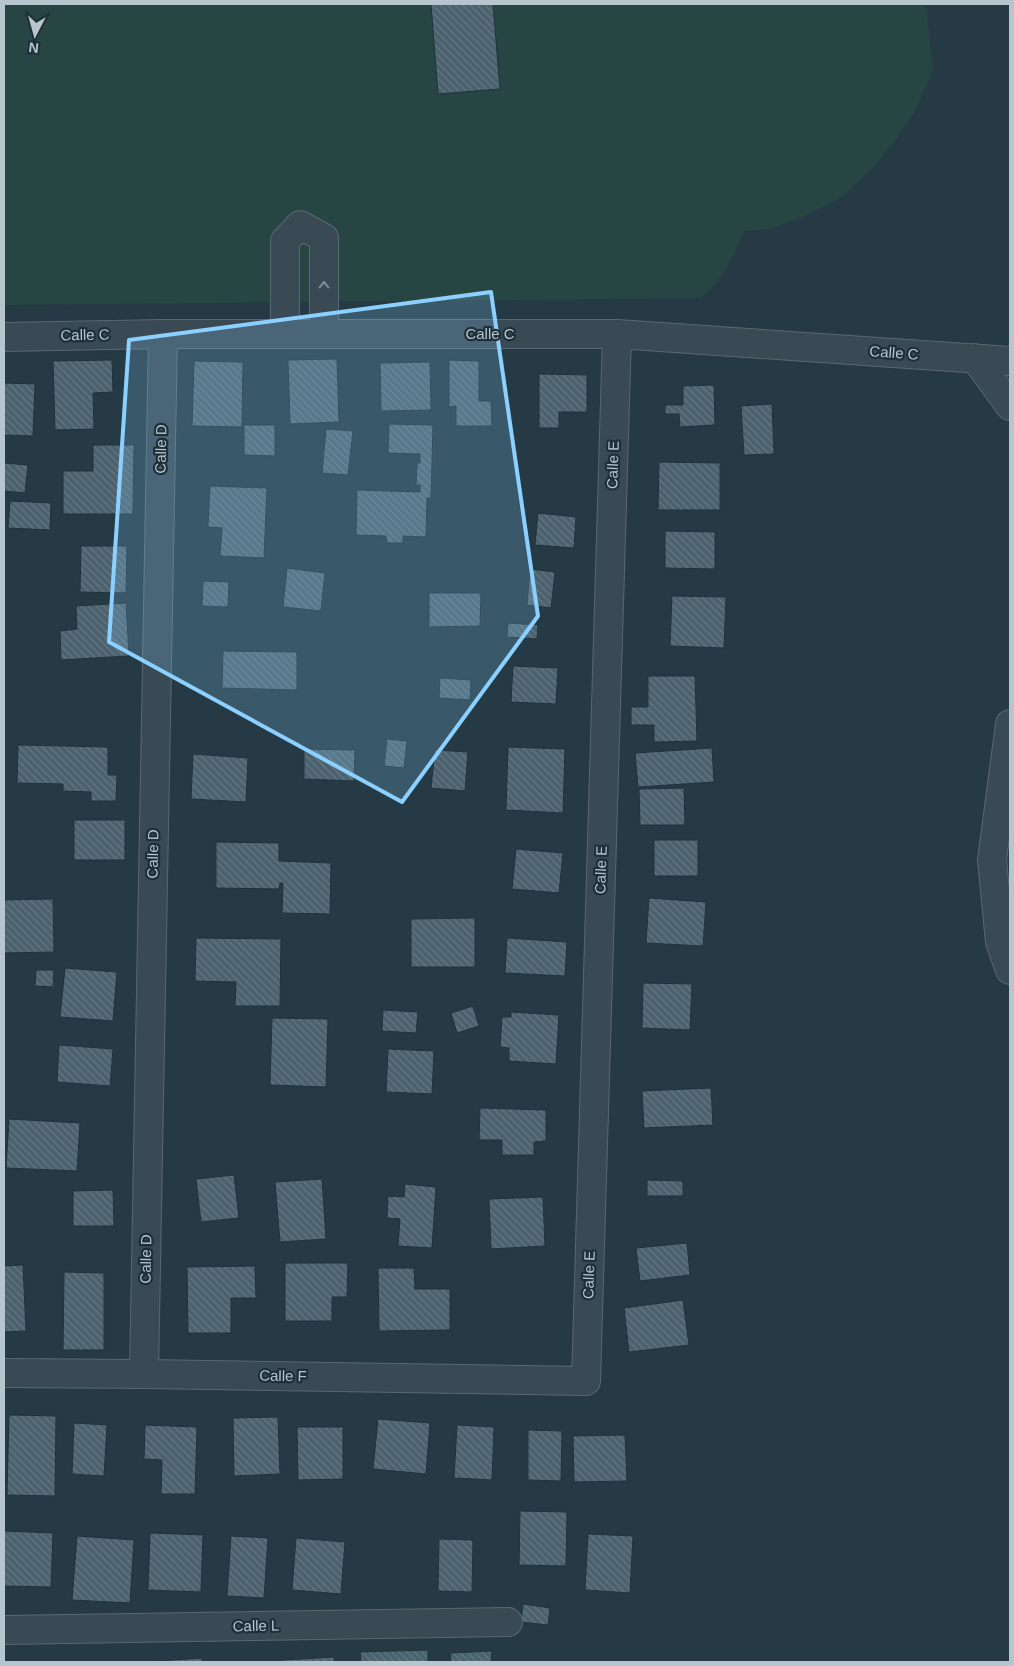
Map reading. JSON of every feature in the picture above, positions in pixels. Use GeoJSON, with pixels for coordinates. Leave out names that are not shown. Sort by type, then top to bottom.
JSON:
{"type":"FeatureCollection","features":[{"type":"Feature","properties":{"kind":"street"},"geometry":{"type":"LineString","coordinates":[[285,334],[285,241],[300,225],[324,238],[324,334]]}},
{"type":"Feature","properties":{"kind":"street","name":"Calle C"},"geometry":{"type":"LineString","coordinates":[[4,337],[163,334],[617,334],[1010,361]]}},
{"type":"Feature","properties":{"kind":"street","name":"Calle D"},"geometry":{"type":"LineString","coordinates":[[144,1374],[163,334]]}},
{"type":"Feature","properties":{"kind":"street","name":"Calle E"},"geometry":{"type":"LineString","coordinates":[[562,1381],[586,1381],[617,334]]}},
{"type":"Feature","properties":{"kind":"street"},"geometry":{"type":"LineString","coordinates":[[974,358],[1010,406]]}},
{"type":"Feature","properties":{"kind":"street"},"geometry":{"type":"LineString","coordinates":[[1010,724],[992,860],[1000,942],[1010,970]]}},
{"type":"Feature","properties":{"kind":"street","name":"Calle F"},"geometry":{"type":"LineString","coordinates":[[4,1373],[562,1381]]}},
{"type":"Feature","properties":{"kind":"street","name":"Calle L"},"geometry":{"type":"LineString","coordinates":[[4,1630],[508,1622]]}},
{"type":"Feature","properties":{"kind":"highlighted area"},"geometry":{"type":"Polygon","coordinates":[[[491,292],[538,616],[402,802],[109,642],[129,340],[491,292]]]}},
{"type":"Feature","properties":{"kind":"green space"},"geometry":{"type":"Polygon","coordinates":[[[4,4],[926,4],[933,69],[916,109],[896,139],[871,170],[839,199],[807,215],[771,229],[744,231],[722,275],[700,298],[4,305],[4,4]]]}},
{"type":"Feature","properties":{"kind":"building"},"geometry":{"type":"Polygon","coordinates":[[[431,4],[493,4],[500,89],[438,94],[431,4]]]}},
{"type":"Feature","properties":{"kind":"building"},"geometry":{"type":"Polygon","coordinates":[[[337,359],[339,422],[290,424],[288,360],[337,359]]]}},
{"type":"Feature","properties":{"kind":"building"},"geometry":{"type":"Polygon","coordinates":[[[112,360],[113,392],[93,393],[94,429],[55,430],[53,361],[112,360]]]}},
{"type":"Feature","properties":{"kind":"building"},"geometry":{"type":"Polygon","coordinates":[[[449,360],[479,361],[479,401],[491,401],[492,426],[456,426],[456,406],[449,407],[449,360]]]}},
{"type":"Feature","properties":{"kind":"building"},"geometry":{"type":"Polygon","coordinates":[[[194,361],[243,362],[242,427],[192,426],[194,361]]]}},
{"type":"Feature","properties":{"kind":"building"},"geometry":{"type":"Polygon","coordinates":[[[430,362],[431,410],[381,411],[380,363],[430,362]]]}},
{"type":"Feature","properties":{"kind":"building"},"geometry":{"type":"Polygon","coordinates":[[[539,374],[587,375],[587,412],[559,412],[559,428],[539,428],[539,374]]]}},
{"type":"Feature","properties":{"kind":"building"},"geometry":{"type":"Polygon","coordinates":[[[4,383],[35,384],[33,436],[4,435],[4,383]]]}},
{"type":"Feature","properties":{"kind":"building"},"geometry":{"type":"Polygon","coordinates":[[[714,385],[715,425],[680,427],[679,414],[665,414],[665,405],[683,405],[683,386],[714,385]]]}},
{"type":"Feature","properties":{"kind":"building"},"geometry":{"type":"Polygon","coordinates":[[[772,404],[774,454],[744,455],[741,406],[772,404]]]}},
{"type":"Feature","properties":{"kind":"building"},"geometry":{"type":"Polygon","coordinates":[[[389,424],[433,425],[431,498],[427,498],[426,537],[403,536],[403,543],[387,543],[386,536],[356,535],[357,490],[420,492],[420,485],[416,485],[417,463],[420,463],[420,454],[388,453],[389,424]]]}},
{"type":"Feature","properties":{"kind":"building"},"geometry":{"type":"Polygon","coordinates":[[[244,425],[275,425],[275,456],[244,455],[244,425]]]}},
{"type":"Feature","properties":{"kind":"building"},"geometry":{"type":"Polygon","coordinates":[[[326,429],[353,431],[348,475],[322,473],[326,429]]]}},
{"type":"Feature","properties":{"kind":"building"},"geometry":{"type":"Polygon","coordinates":[[[93,445],[134,445],[133,514],[63,514],[63,471],[93,471],[93,445]]]}},
{"type":"Feature","properties":{"kind":"building"},"geometry":{"type":"Polygon","coordinates":[[[659,462],[720,463],[720,510],[658,510],[659,462]]]}},
{"type":"Feature","properties":{"kind":"building"},"geometry":{"type":"Polygon","coordinates":[[[4,463],[28,465],[25,493],[4,491],[4,463]]]}},
{"type":"Feature","properties":{"kind":"building"},"geometry":{"type":"Polygon","coordinates":[[[210,486],[267,488],[264,558],[220,556],[222,528],[208,527],[210,486]]]}},
{"type":"Feature","properties":{"kind":"building"},"geometry":{"type":"Polygon","coordinates":[[[10,501],[51,503],[50,530],[8,528],[10,501]]]}},
{"type":"Feature","properties":{"kind":"building"},"geometry":{"type":"Polygon","coordinates":[[[538,513],[576,517],[574,548],[535,545],[538,513]]]}},
{"type":"Feature","properties":{"kind":"building"},"geometry":{"type":"Polygon","coordinates":[[[665,531],[715,532],[715,569],[665,568],[665,531]]]}},
{"type":"Feature","properties":{"kind":"building"},"geometry":{"type":"Polygon","coordinates":[[[81,546],[127,546],[126,593],[80,592],[81,546]]]}},
{"type":"Feature","properties":{"kind":"building"},"geometry":{"type":"Polygon","coordinates":[[[287,568],[325,573],[321,611],[283,607],[287,568]]]}},
{"type":"Feature","properties":{"kind":"building"},"geometry":{"type":"Polygon","coordinates":[[[530,569],[555,572],[551,608],[527,605],[530,569]]]}},
{"type":"Feature","properties":{"kind":"building"},"geometry":{"type":"Polygon","coordinates":[[[203,581],[229,582],[228,607],[202,606],[203,581]]]}},
{"type":"Feature","properties":{"kind":"building"},"geometry":{"type":"Polygon","coordinates":[[[429,593],[481,593],[480,626],[429,627],[429,593]]]}},
{"type":"Feature","properties":{"kind":"building"},"geometry":{"type":"Polygon","coordinates":[[[672,596],[726,597],[724,648],[670,646],[672,596]]]}},
{"type":"Feature","properties":{"kind":"building"},"geometry":{"type":"Polygon","coordinates":[[[126,603],[129,656],[61,660],[60,631],[77,629],[76,606],[126,603]]]}},
{"type":"Feature","properties":{"kind":"building"},"geometry":{"type":"Polygon","coordinates":[[[508,623],[538,625],[537,639],[507,637],[508,623]]]}},
{"type":"Feature","properties":{"kind":"building"},"geometry":{"type":"Polygon","coordinates":[[[223,651],[297,652],[297,690],[222,688],[223,651]]]}},
{"type":"Feature","properties":{"kind":"building"},"geometry":{"type":"Polygon","coordinates":[[[513,666],[558,668],[556,704],[511,702],[513,666]]]}},
{"type":"Feature","properties":{"kind":"building"},"geometry":{"type":"Polygon","coordinates":[[[648,676],[695,676],[697,741],[654,742],[654,725],[631,725],[631,707],[648,707],[648,676]]]}},
{"type":"Feature","properties":{"kind":"building"},"geometry":{"type":"Polygon","coordinates":[[[440,678],[471,680],[470,700],[439,698],[440,678]]]}},
{"type":"Feature","properties":{"kind":"building"},"geometry":{"type":"Polygon","coordinates":[[[387,739],[407,741],[404,768],[384,766],[387,739]]]}},
{"type":"Feature","properties":{"kind":"building"},"geometry":{"type":"Polygon","coordinates":[[[18,745],[108,747],[108,775],[117,775],[116,801],[91,801],[91,792],[63,791],[63,784],[17,783],[18,745]]]}},
{"type":"Feature","properties":{"kind":"building"},"geometry":{"type":"Polygon","coordinates":[[[508,747],[565,749],[563,813],[506,810],[508,747]]]}},
{"type":"Feature","properties":{"kind":"building"},"geometry":{"type":"Polygon","coordinates":[[[712,748],[714,782],[638,787],[635,753],[712,748]]]}},
{"type":"Feature","properties":{"kind":"building"},"geometry":{"type":"Polygon","coordinates":[[[304,749],[355,750],[354,781],[304,779],[304,749]]]}},
{"type":"Feature","properties":{"kind":"building"},"geometry":{"type":"Polygon","coordinates":[[[435,750],[468,752],[465,791],[431,788],[435,750]]]}},
{"type":"Feature","properties":{"kind":"building"},"geometry":{"type":"Polygon","coordinates":[[[193,754],[248,758],[246,802],[191,799],[193,754]]]}},
{"type":"Feature","properties":{"kind":"building"},"geometry":{"type":"Polygon","coordinates":[[[684,788],[685,825],[640,825],[639,789],[684,788]]]}},
{"type":"Feature","properties":{"kind":"building"},"geometry":{"type":"Polygon","coordinates":[[[74,820],[125,820],[125,860],[74,860],[74,820]]]}},
{"type":"Feature","properties":{"kind":"building"},"geometry":{"type":"Polygon","coordinates":[[[654,840],[698,840],[698,876],[654,876],[654,840]]]}},
{"type":"Feature","properties":{"kind":"building"},"geometry":{"type":"Polygon","coordinates":[[[216,842],[279,843],[279,861],[331,863],[330,914],[282,913],[283,883],[280,883],[279,889],[216,888],[216,842]]]}},
{"type":"Feature","properties":{"kind":"building"},"geometry":{"type":"Polygon","coordinates":[[[516,849],[563,853],[559,893],[512,889],[516,849]]]}},
{"type":"Feature","properties":{"kind":"building"},"geometry":{"type":"Polygon","coordinates":[[[649,898],[706,902],[703,946],[646,943],[649,898]]]}},
{"type":"Feature","properties":{"kind":"building"},"geometry":{"type":"Polygon","coordinates":[[[53,899],[54,952],[4,953],[4,900],[53,899]]]}},
{"type":"Feature","properties":{"kind":"building"},"geometry":{"type":"Polygon","coordinates":[[[475,918],[475,967],[411,967],[411,919],[475,918]]]}},
{"type":"Feature","properties":{"kind":"building"},"geometry":{"type":"Polygon","coordinates":[[[196,938],[281,939],[280,1006],[235,1006],[236,982],[195,981],[196,938]]]}},
{"type":"Feature","properties":{"kind":"building"},"geometry":{"type":"Polygon","coordinates":[[[507,938],[567,942],[565,976],[505,973],[507,938]]]}},
{"type":"Feature","properties":{"kind":"building"},"geometry":{"type":"Polygon","coordinates":[[[65,968],[117,972],[113,1021],[60,1017],[65,968]]]}},
{"type":"Feature","properties":{"kind":"building"},"geometry":{"type":"Polygon","coordinates":[[[36,970],[54,970],[53,987],[35,986],[36,970]]]}},
{"type":"Feature","properties":{"kind":"building"},"geometry":{"type":"Polygon","coordinates":[[[643,983],[692,984],[690,1030],[642,1028],[643,983]]]}},
{"type":"Feature","properties":{"kind":"building"},"geometry":{"type":"Polygon","coordinates":[[[473,1006],[479,1026],[457,1033],[451,1013],[473,1006]]]}},
{"type":"Feature","properties":{"kind":"building"},"geometry":{"type":"Polygon","coordinates":[[[383,1010],[418,1012],[416,1033],[382,1031],[383,1010]]]}},
{"type":"Feature","properties":{"kind":"building"},"geometry":{"type":"Polygon","coordinates":[[[511,1012],[559,1015],[556,1064],[509,1061],[509,1048],[500,1047],[502,1017],[511,1017],[511,1012]]]}},
{"type":"Feature","properties":{"kind":"building"},"geometry":{"type":"Polygon","coordinates":[[[272,1018],[328,1019],[326,1087],[270,1085],[272,1018]]]}},
{"type":"Feature","properties":{"kind":"building"},"geometry":{"type":"Polygon","coordinates":[[[59,1045],[113,1049],[110,1086],[57,1082],[59,1045]]]}},
{"type":"Feature","properties":{"kind":"building"},"geometry":{"type":"Polygon","coordinates":[[[388,1049],[434,1051],[432,1094],[386,1092],[388,1049]]]}},
{"type":"Feature","properties":{"kind":"building"},"geometry":{"type":"Polygon","coordinates":[[[711,1088],[713,1125],[644,1128],[642,1091],[711,1088]]]}},
{"type":"Feature","properties":{"kind":"building"},"geometry":{"type":"Polygon","coordinates":[[[480,1108],[546,1110],[546,1141],[534,1142],[534,1155],[502,1155],[502,1140],[479,1140],[480,1108]]]}},
{"type":"Feature","properties":{"kind":"building"},"geometry":{"type":"Polygon","coordinates":[[[9,1119],[80,1123],[77,1171],[6,1168],[9,1119]]]}},
{"type":"Feature","properties":{"kind":"building"},"geometry":{"type":"Polygon","coordinates":[[[234,1175],[239,1218],[201,1222],[196,1179],[234,1175]]]}},
{"type":"Feature","properties":{"kind":"building"},"geometry":{"type":"Polygon","coordinates":[[[322,1179],[326,1239],[280,1242],[275,1182],[322,1179]]]}},
{"type":"Feature","properties":{"kind":"building"},"geometry":{"type":"Polygon","coordinates":[[[647,1180],[683,1181],[683,1196],[647,1196],[647,1180]]]}},
{"type":"Feature","properties":{"kind":"building"},"geometry":{"type":"Polygon","coordinates":[[[405,1184],[436,1187],[432,1248],[398,1246],[400,1219],[387,1218],[388,1196],[404,1197],[405,1184]]]}},
{"type":"Feature","properties":{"kind":"building"},"geometry":{"type":"Polygon","coordinates":[[[113,1190],[114,1226],[73,1226],[73,1191],[113,1190]]]}},
{"type":"Feature","properties":{"kind":"building"},"geometry":{"type":"Polygon","coordinates":[[[543,1197],[545,1246],[491,1249],[489,1199],[543,1197]]]}},
{"type":"Feature","properties":{"kind":"building"},"geometry":{"type":"Polygon","coordinates":[[[687,1243],[690,1275],[640,1281],[636,1248],[687,1243]]]}},
{"type":"Feature","properties":{"kind":"building"},"geometry":{"type":"Polygon","coordinates":[[[285,1263],[348,1263],[347,1297],[332,1297],[332,1321],[285,1321],[285,1263]]]}},
{"type":"Feature","properties":{"kind":"building"},"geometry":{"type":"Polygon","coordinates":[[[23,1265],[26,1331],[4,1332],[4,1266],[23,1265]]]}},
{"type":"Feature","properties":{"kind":"building"},"geometry":{"type":"Polygon","coordinates":[[[255,1266],[256,1298],[231,1298],[231,1333],[188,1333],[187,1267],[255,1266]]]}},
{"type":"Feature","properties":{"kind":"building"},"geometry":{"type":"Polygon","coordinates":[[[378,1268],[414,1268],[415,1289],[450,1289],[450,1330],[379,1331],[378,1268]]]}},
{"type":"Feature","properties":{"kind":"building"},"geometry":{"type":"Polygon","coordinates":[[[64,1272],[104,1273],[104,1350],[63,1350],[64,1272]]]}},
{"type":"Feature","properties":{"kind":"building"},"geometry":{"type":"Polygon","coordinates":[[[683,1300],[689,1345],[629,1352],[624,1308],[683,1300]]]}},
{"type":"Feature","properties":{"kind":"building"},"geometry":{"type":"Polygon","coordinates":[[[9,1415],[56,1416],[55,1496],[7,1495],[9,1415]]]}},
{"type":"Feature","properties":{"kind":"building"},"geometry":{"type":"Polygon","coordinates":[[[278,1417],[280,1474],[234,1476],[233,1418],[278,1417]]]}},
{"type":"Feature","properties":{"kind":"building"},"geometry":{"type":"Polygon","coordinates":[[[378,1419],[430,1423],[426,1474],[373,1469],[378,1419]]]}},
{"type":"Feature","properties":{"kind":"building"},"geometry":{"type":"Polygon","coordinates":[[[74,1423],[107,1425],[104,1476],[72,1474],[74,1423]]]}},
{"type":"Feature","properties":{"kind":"building"},"geometry":{"type":"Polygon","coordinates":[[[145,1425],[197,1427],[195,1494],[161,1494],[162,1460],[144,1459],[145,1425]]]}},
{"type":"Feature","properties":{"kind":"building"},"geometry":{"type":"Polygon","coordinates":[[[457,1425],[494,1427],[492,1480],[454,1478],[457,1425]]]}},
{"type":"Feature","properties":{"kind":"building"},"geometry":{"type":"Polygon","coordinates":[[[297,1427],[343,1427],[343,1479],[298,1480],[297,1427]]]}},
{"type":"Feature","properties":{"kind":"building"},"geometry":{"type":"Polygon","coordinates":[[[528,1430],[562,1431],[561,1481],[528,1480],[528,1430]]]}},
{"type":"Feature","properties":{"kind":"building"},"geometry":{"type":"Polygon","coordinates":[[[625,1435],[627,1481],[574,1482],[573,1436],[625,1435]]]}},
{"type":"Feature","properties":{"kind":"building"},"geometry":{"type":"Polygon","coordinates":[[[520,1511],[567,1512],[566,1566],[519,1565],[520,1511]]]}},
{"type":"Feature","properties":{"kind":"building"},"geometry":{"type":"Polygon","coordinates":[[[4,1531],[53,1533],[51,1587],[4,1586],[4,1531]]]}},
{"type":"Feature","properties":{"kind":"building"},"geometry":{"type":"Polygon","coordinates":[[[150,1533],[203,1535],[201,1592],[148,1590],[150,1533]]]}},
{"type":"Feature","properties":{"kind":"building"},"geometry":{"type":"Polygon","coordinates":[[[588,1534],[633,1536],[630,1593],[585,1590],[588,1534]]]}},
{"type":"Feature","properties":{"kind":"building"},"geometry":{"type":"Polygon","coordinates":[[[77,1536],[134,1540],[130,1603],[72,1600],[77,1536]]]}},
{"type":"Feature","properties":{"kind":"building"},"geometry":{"type":"Polygon","coordinates":[[[231,1536],[268,1538],[264,1598],[227,1596],[231,1536]]]}},
{"type":"Feature","properties":{"kind":"building"},"geometry":{"type":"Polygon","coordinates":[[[296,1538],[345,1542],[341,1594],[292,1590],[296,1538]]]}},
{"type":"Feature","properties":{"kind":"building"},"geometry":{"type":"Polygon","coordinates":[[[439,1539],[473,1540],[472,1592],[438,1591],[439,1539]]]}},
{"type":"Feature","properties":{"kind":"building"},"geometry":{"type":"Polygon","coordinates":[[[523,1604],[550,1608],[548,1625],[521,1622],[523,1604]]]}},
{"type":"Feature","properties":{"kind":"building"},"geometry":{"type":"Polygon","coordinates":[[[428,1650],[428,1662],[361,1662],[360,1652],[428,1650]]]}},
{"type":"Feature","properties":{"kind":"building"},"geometry":{"type":"Polygon","coordinates":[[[492,1651],[491,1662],[451,1662],[450,1653],[492,1651]]]}},
{"type":"Feature","properties":{"kind":"building"},"geometry":{"type":"Polygon","coordinates":[[[334,1657],[334,1662],[284,1662],[283,1660],[334,1657]]]}},
{"type":"Feature","properties":{"kind":"building"},"geometry":{"type":"Polygon","coordinates":[[[202,1658],[202,1662],[159,1661],[202,1658]]]}}]}
